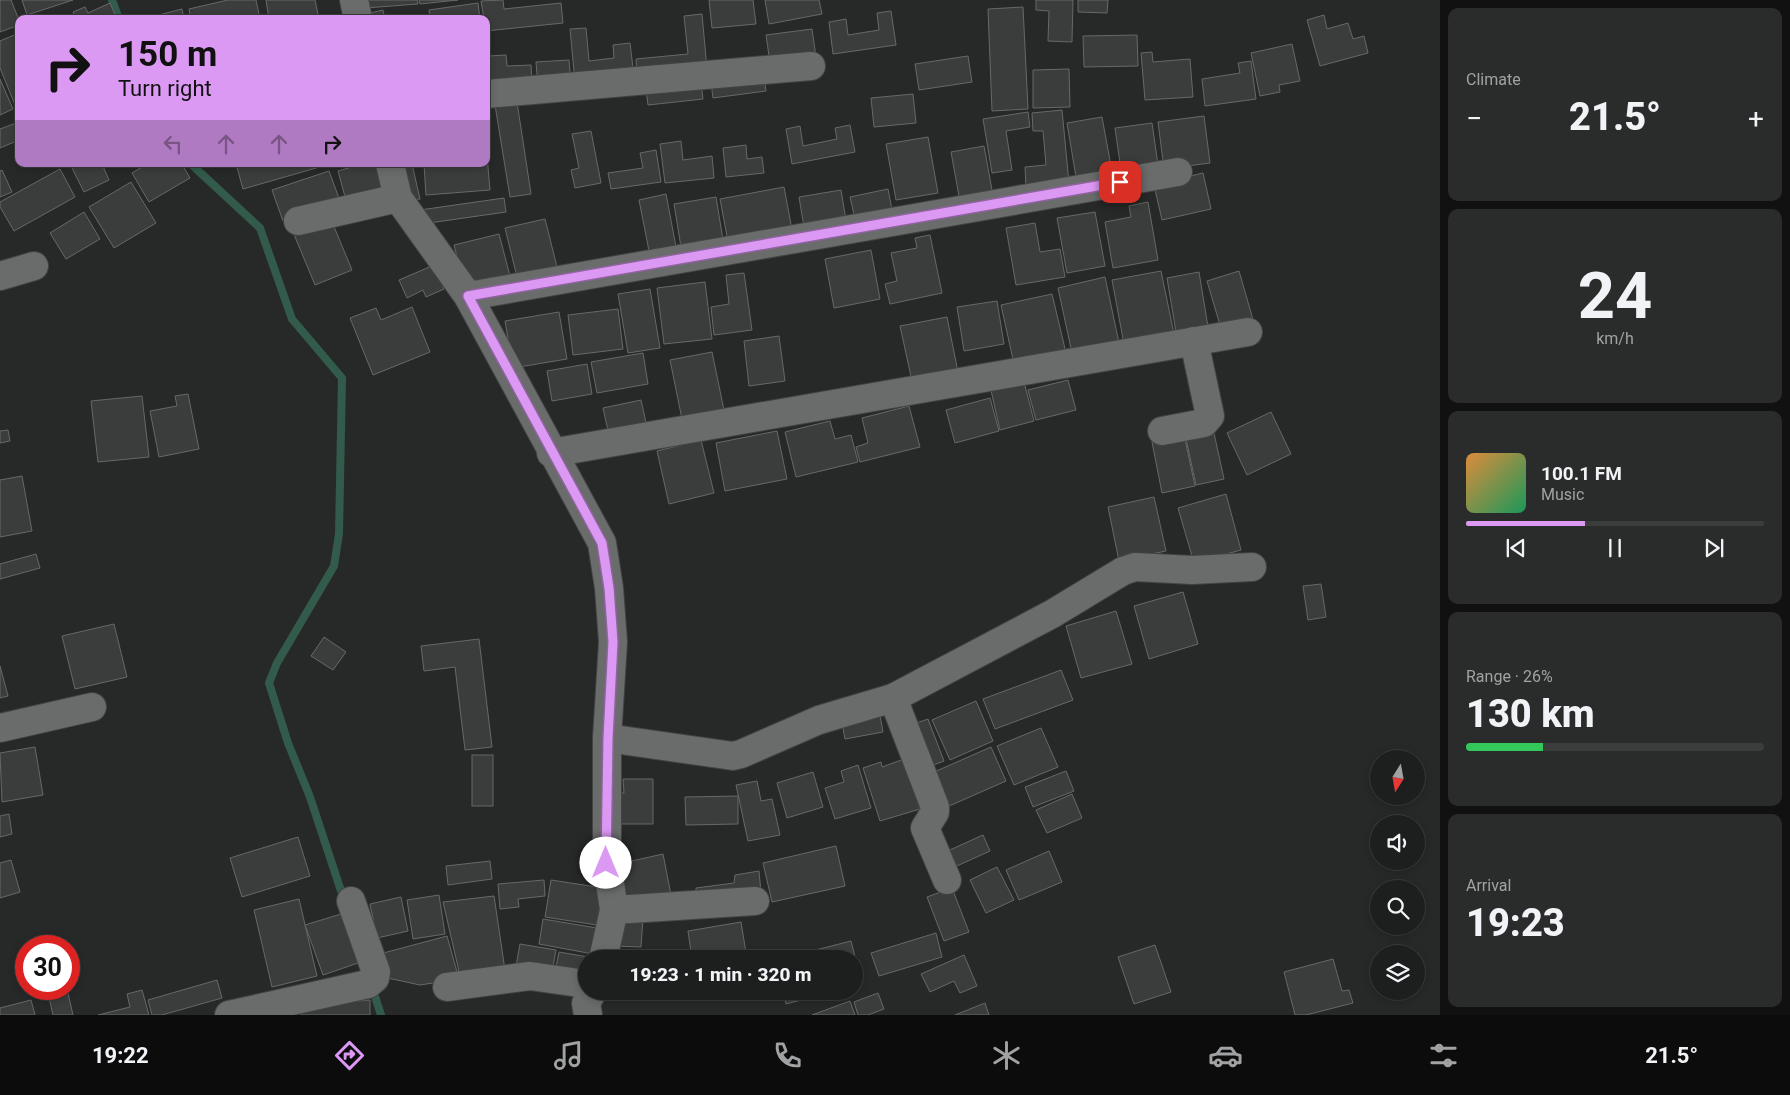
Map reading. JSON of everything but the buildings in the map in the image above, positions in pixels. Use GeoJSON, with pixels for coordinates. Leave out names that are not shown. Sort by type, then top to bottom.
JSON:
{"type":"FeatureCollection","features":[{"type":"Feature","properties":{"kind":"street"},"geometry":{"type":"LineString","coordinates":[[354,0],[357,15]]}},
{"type":"Feature","properties":{"kind":"street"},"geometry":{"type":"LineString","coordinates":[[490,94],[812,66]]}},
{"type":"Feature","properties":{"kind":"street"},"geometry":{"type":"LineString","coordinates":[[391,167],[398,198],[468,296],[551,453],[602,543],[609,588],[613,642],[608,738],[606,863],[614,910],[605,950]]}},
{"type":"Feature","properties":{"kind":"street"},"geometry":{"type":"LineString","coordinates":[[468,296],[1178,172]]}},
{"type":"Feature","properties":{"kind":"street"},"geometry":{"type":"LineString","coordinates":[[298,221],[398,198]]}},
{"type":"Feature","properties":{"kind":"street"},"geometry":{"type":"LineString","coordinates":[[0,276],[34,266]]}},
{"type":"Feature","properties":{"kind":"street"},"geometry":{"type":"LineString","coordinates":[[551,453],[1248,332]]}},
{"type":"Feature","properties":{"kind":"street"},"geometry":{"type":"LineString","coordinates":[[1162,432],[1204,423],[1210,416],[1194,342]]}},
{"type":"Feature","properties":{"kind":"street"},"geometry":{"type":"LineString","coordinates":[[608,738],[733,756],[818,720],[893,698],[1052,614],[1124,571],[1135,567],[1192,570],[1252,567]]}},
{"type":"Feature","properties":{"kind":"street"},"geometry":{"type":"LineString","coordinates":[[893,698],[934,807],[935,812],[925,828],[947,880]]}},
{"type":"Feature","properties":{"kind":"street"},"geometry":{"type":"LineString","coordinates":[[0,728],[92,707]]}},
{"type":"Feature","properties":{"kind":"street"},"geometry":{"type":"LineString","coordinates":[[229,1015],[368,984],[375,978],[376,972],[351,901]]}},
{"type":"Feature","properties":{"kind":"street"},"geometry":{"type":"LineString","coordinates":[[614,910],[755,901]]}},
{"type":"Feature","properties":{"kind":"street"},"geometry":{"type":"LineString","coordinates":[[447,987],[530,976],[578,983]]}},
{"type":"Feature","properties":{"kind":"street"},"geometry":{"type":"LineString","coordinates":[[588,1000],[586,1003],[588,1015]]}},
{"type":"Feature","properties":{"kind":"waterway"},"geometry":{"type":"LineString","coordinates":[[112,0],[118,15]]}},
{"type":"Feature","properties":{"kind":"waterway"},"geometry":{"type":"LineString","coordinates":[[194,167],[260,228],[292,319],[342,378],[339,534],[334,566],[277,663],[269,683],[288,743],[310,797],[344,900]]}},
{"type":"Feature","properties":{"kind":"waterway"},"geometry":{"type":"LineString","coordinates":[[372,987],[381,1015]]}},
{"type":"Feature","properties":{"kind":"route"},"geometry":{"type":"LineString","coordinates":[[606,863],[608,738],[613,642],[609,588],[602,543],[551,453],[468,296],[1120,182]]}}]}
